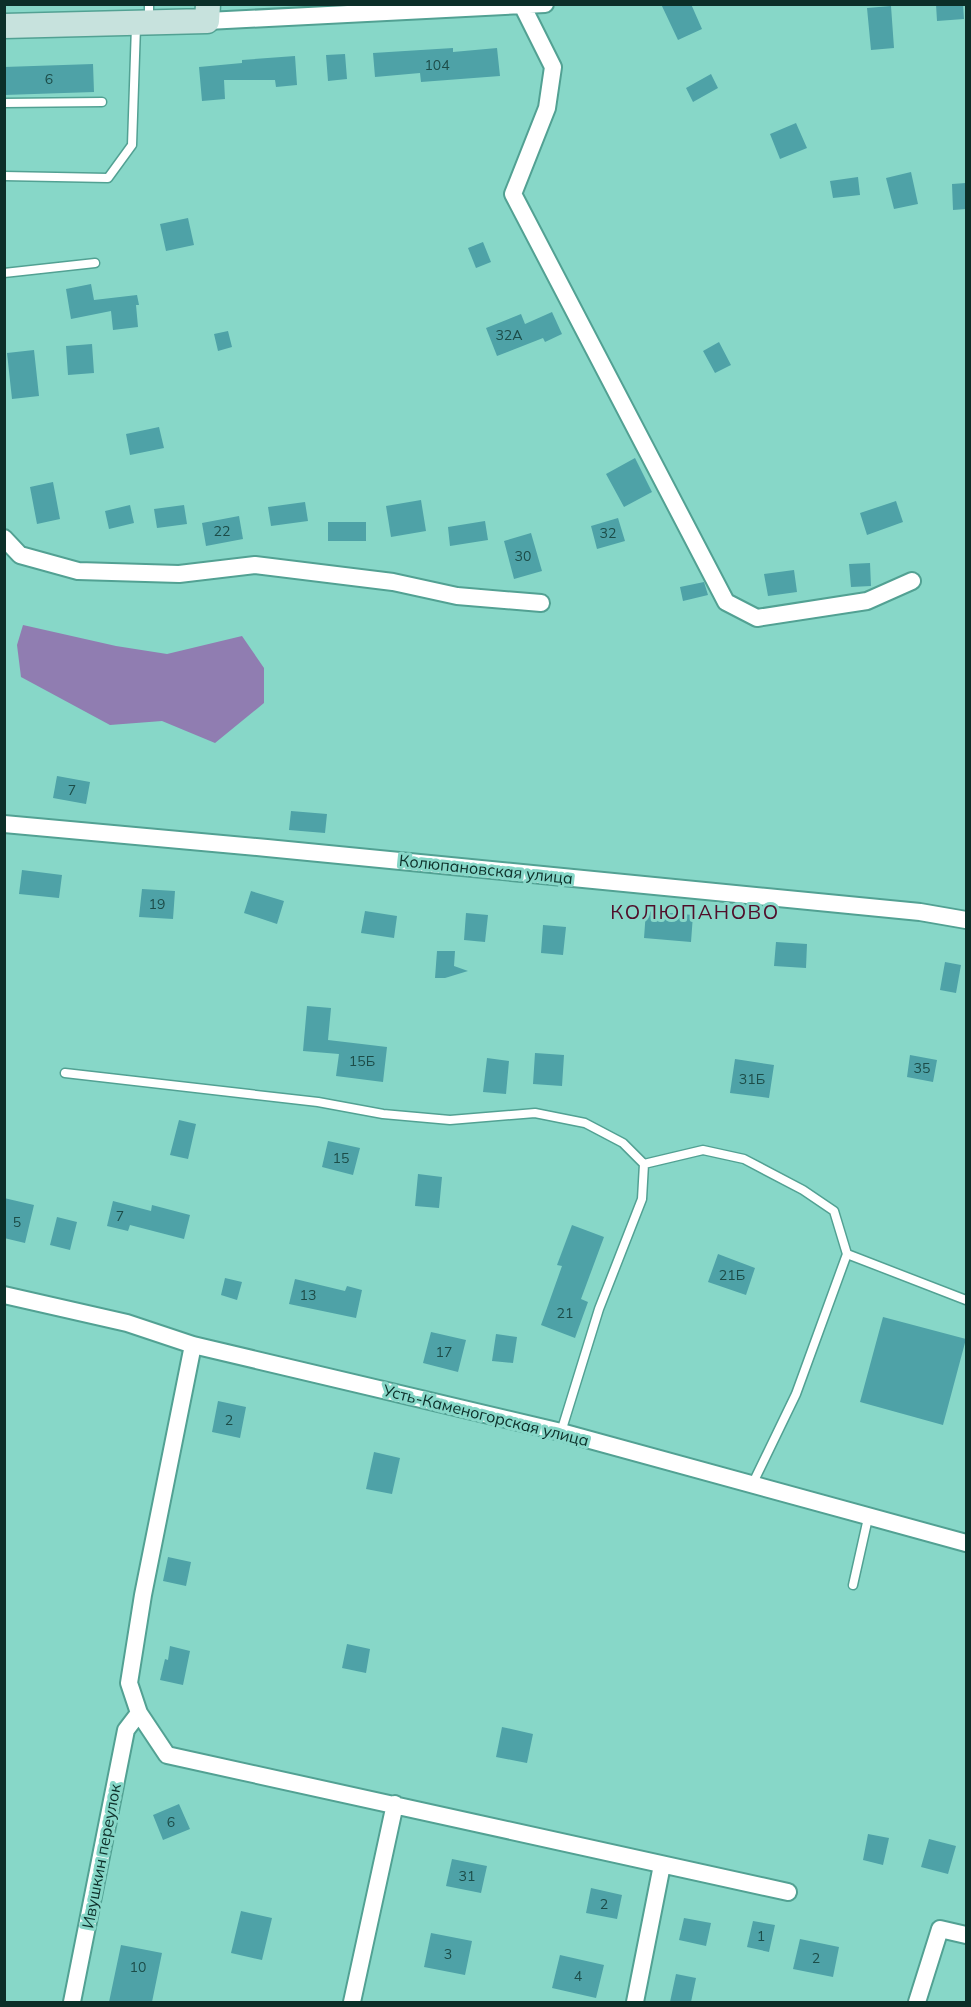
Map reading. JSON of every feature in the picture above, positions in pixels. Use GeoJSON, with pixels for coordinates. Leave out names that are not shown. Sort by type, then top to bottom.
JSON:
{"type":"FeatureCollection","features":[{"type":"Feature","properties":{"kind":"street"},"geometry":{"type":"LineString","coordinates":[[4,26],[207,13],[545,4]]}},
{"type":"Feature","properties":{"kind":"street"},"geometry":{"type":"LineString","coordinates":[[522,5],[553,67],[547,108],[513,194],[726,602],[757,618],[867,601],[912,581]]}},
{"type":"Feature","properties":{"kind":"street"},"geometry":{"type":"LineString","coordinates":[[4,538],[20,555],[78,572],[179,574],[255,565],[393,582],[458,596],[541,603]]}},
{"type":"Feature","properties":{"kind":"street","name":"Колюпановская улица"},"geometry":{"type":"LineString","coordinates":[[4,824],[920,912],[966,921]]}},
{"type":"Feature","properties":{"kind":"street","name":"Усть-Каменогорская улица"},"geometry":{"type":"LineString","coordinates":[[4,1295],[127,1323],[193,1345],[561,1432],[966,1543]]}},
{"type":"Feature","properties":{"kind":"street"},"geometry":{"type":"LineString","coordinates":[[193,1345],[143,1595],[129,1683],[139,1713],[166,1755],[788,1892]]}},
{"type":"Feature","properties":{"kind":"street","name":"Ивушкин переулок"},"geometry":{"type":"LineString","coordinates":[[72,2002],[126,1730],[139,1713]]}},
{"type":"Feature","properties":{"kind":"street"},"geometry":{"type":"LineString","coordinates":[[352,2002],[395,1804]]}},
{"type":"Feature","properties":{"kind":"street"},"geometry":{"type":"LineString","coordinates":[[635,2002],[662,1865]]}},
{"type":"Feature","properties":{"kind":"street"},"geometry":{"type":"LineString","coordinates":[[917,2002],[940,1929],[966,1935]]}},
{"type":"Feature","properties":{"kind":"lane"},"geometry":{"type":"LineString","coordinates":[[4,176],[108,178],[132,145],[144,16]]}},
{"type":"Feature","properties":{"kind":"lane"},"geometry":{"type":"LineString","coordinates":[[4,103],[102,102]]}},
{"type":"Feature","properties":{"kind":"lane"},"geometry":{"type":"LineString","coordinates":[[4,273],[95,263]]}},
{"type":"Feature","properties":{"kind":"lane"},"geometry":{"type":"LineString","coordinates":[[65,1073],[176,1084],[318,1102],[383,1114],[450,1120],[535,1113],[585,1123],[623,1143],[644,1164],[642,1198],[599,1309],[561,1432]]}},
{"type":"Feature","properties":{"kind":"lane"},"geometry":{"type":"LineString","coordinates":[[644,1164],[703,1150],[744,1159],[803,1190],[834,1211],[847,1254],[796,1394],[752,1485]]}},
{"type":"Feature","properties":{"kind":"lane"},"geometry":{"type":"LineString","coordinates":[[847,1254],[966,1300]]}},
{"type":"Feature","properties":{"kind":"lane"},"geometry":{"type":"LineString","coordinates":[[853,1585],[868,1518]]}},
{"type":"Feature","properties":{"kind":"shaded area"},"geometry":{"type":"Polygon","coordinates":[[[23,625],[116,646],[167,654],[242,636],[264,668],[264,703],[215,743],[162,721],[110,725],[21,677],[17,645],[23,625]]]}},
{"type":"Feature","properties":{"kind":"building"},"geometry":{"type":"Polygon","coordinates":[[[661,4],[691,4],[702,29],[678,40],[661,4]]]}},
{"type":"Feature","properties":{"kind":"building"},"geometry":{"type":"Polygon","coordinates":[[[936,4],[963,4],[964,19],[937,21],[936,4]]]}},
{"type":"Feature","properties":{"kind":"building"},"geometry":{"type":"Polygon","coordinates":[[[891,6],[894,48],[871,50],[867,8],[891,6]]]}},
{"type":"Feature","properties":{"kind":"building"},"geometry":{"type":"Polygon","coordinates":[[[453,48],[453,52],[497,48],[500,76],[421,82],[420,73],[375,77],[373,53],[453,48]]]}},
{"type":"Feature","properties":{"kind":"building"},"geometry":{"type":"Polygon","coordinates":[[[345,54],[347,79],[328,81],[326,55],[345,54]]]}},
{"type":"Feature","properties":{"kind":"building"},"geometry":{"type":"Polygon","coordinates":[[[295,56],[297,85],[276,87],[275,80],[224,80],[225,99],[202,101],[199,67],[242,63],[242,60],[295,56]]]}},
{"type":"Feature","properties":{"kind":"building"},"geometry":{"type":"Polygon","coordinates":[[[93,64],[94,92],[4,95],[4,67],[93,64]]]}},
{"type":"Feature","properties":{"kind":"building"},"geometry":{"type":"Polygon","coordinates":[[[711,74],[718,88],[693,102],[686,88],[711,74]]]}},
{"type":"Feature","properties":{"kind":"building"},"geometry":{"type":"Polygon","coordinates":[[[796,123],[807,148],[780,159],[770,134],[796,123]]]}},
{"type":"Feature","properties":{"kind":"building"},"geometry":{"type":"Polygon","coordinates":[[[911,172],[918,204],[894,209],[886,178],[911,172]]]}},
{"type":"Feature","properties":{"kind":"building"},"geometry":{"type":"Polygon","coordinates":[[[858,177],[860,195],[833,198],[830,181],[858,177]]]}},
{"type":"Feature","properties":{"kind":"building"},"geometry":{"type":"Polygon","coordinates":[[[966,183],[966,209],[953,210],[952,184],[966,183]]]}},
{"type":"Feature","properties":{"kind":"building"},"geometry":{"type":"Polygon","coordinates":[[[188,218],[194,245],[166,251],[160,224],[188,218]]]}},
{"type":"Feature","properties":{"kind":"building"},"geometry":{"type":"Polygon","coordinates":[[[483,242],[491,262],[476,268],[468,248],[483,242]]]}},
{"type":"Feature","properties":{"kind":"building"},"geometry":{"type":"Polygon","coordinates":[[[91,284],[94,300],[137,295],[138,327],[113,330],[111,311],[71,319],[66,289],[91,284]]]}},
{"type":"Feature","properties":{"kind":"building"},"geometry":{"type":"Polygon","coordinates":[[[552,312],[562,334],[545,342],[543,338],[497,356],[486,328],[521,314],[525,324],[552,312]]]}},
{"type":"Feature","properties":{"kind":"building"},"geometry":{"type":"Polygon","coordinates":[[[228,331],[232,347],[218,351],[214,334],[228,331]]]}},
{"type":"Feature","properties":{"kind":"building"},"geometry":{"type":"Polygon","coordinates":[[[719,342],[731,365],[715,373],[703,351],[719,342]]]}},
{"type":"Feature","properties":{"kind":"building"},"geometry":{"type":"Polygon","coordinates":[[[92,344],[94,373],[68,375],[66,346],[92,344]]]}},
{"type":"Feature","properties":{"kind":"building"},"geometry":{"type":"Polygon","coordinates":[[[34,350],[39,396],[12,399],[7,353],[34,350]]]}},
{"type":"Feature","properties":{"kind":"building"},"geometry":{"type":"Polygon","coordinates":[[[159,427],[164,448],[130,455],[126,434],[159,427]]]}},
{"type":"Feature","properties":{"kind":"building"},"geometry":{"type":"Polygon","coordinates":[[[635,458],[652,492],[624,507],[606,474],[635,458]]]}},
{"type":"Feature","properties":{"kind":"building"},"geometry":{"type":"Polygon","coordinates":[[[53,482],[60,519],[37,524],[30,487],[53,482]]]}},
{"type":"Feature","properties":{"kind":"building"},"geometry":{"type":"Polygon","coordinates":[[[421,500],[426,531],[391,537],[386,506],[421,500]]]}},
{"type":"Feature","properties":{"kind":"building"},"geometry":{"type":"Polygon","coordinates":[[[896,501],[903,522],[867,535],[860,513],[896,501]]]}},
{"type":"Feature","properties":{"kind":"building"},"geometry":{"type":"Polygon","coordinates":[[[305,502],[308,521],[271,526],[268,507],[305,502]]]}},
{"type":"Feature","properties":{"kind":"building"},"geometry":{"type":"Polygon","coordinates":[[[130,505],[134,523],[109,529],[105,511],[130,505]]]}},
{"type":"Feature","properties":{"kind":"building"},"geometry":{"type":"Polygon","coordinates":[[[184,505],[187,524],[157,528],[154,509],[184,505]]]}},
{"type":"Feature","properties":{"kind":"building"},"geometry":{"type":"Polygon","coordinates":[[[239,516],[243,539],[206,546],[202,523],[239,516]]]}},
{"type":"Feature","properties":{"kind":"building"},"geometry":{"type":"Polygon","coordinates":[[[618,518],[625,541],[597,549],[591,526],[618,518]]]}},
{"type":"Feature","properties":{"kind":"building"},"geometry":{"type":"Polygon","coordinates":[[[485,521],[488,540],[450,546],[448,527],[485,521]]]}},
{"type":"Feature","properties":{"kind":"building"},"geometry":{"type":"Polygon","coordinates":[[[328,522],[366,522],[366,541],[328,541],[328,522]]]}},
{"type":"Feature","properties":{"kind":"building"},"geometry":{"type":"Polygon","coordinates":[[[531,533],[542,571],[514,579],[504,541],[531,533]]]}},
{"type":"Feature","properties":{"kind":"building"},"geometry":{"type":"Polygon","coordinates":[[[870,563],[871,586],[851,587],[849,564],[870,563]]]}},
{"type":"Feature","properties":{"kind":"building"},"geometry":{"type":"Polygon","coordinates":[[[794,570],[797,592],[768,596],[764,574],[794,570]]]}},
{"type":"Feature","properties":{"kind":"building"},"geometry":{"type":"Polygon","coordinates":[[[704,582],[708,595],[683,601],[680,587],[704,582]]]}},
{"type":"Feature","properties":{"kind":"building"},"geometry":{"type":"Polygon","coordinates":[[[57,776],[90,782],[86,804],[53,798],[57,776]]]}},
{"type":"Feature","properties":{"kind":"building"},"geometry":{"type":"Polygon","coordinates":[[[291,811],[327,814],[325,833],[289,830],[291,811]]]}},
{"type":"Feature","properties":{"kind":"building"},"geometry":{"type":"Polygon","coordinates":[[[22,870],[62,875],[59,898],[19,894],[22,870]]]}},
{"type":"Feature","properties":{"kind":"building"},"geometry":{"type":"Polygon","coordinates":[[[142,889],[175,891],[173,919],[139,917],[142,889]]]}},
{"type":"Feature","properties":{"kind":"building"},"geometry":{"type":"Polygon","coordinates":[[[251,891],[284,901],[277,924],[244,913],[251,891]]]}},
{"type":"Feature","properties":{"kind":"building"},"geometry":{"type":"Polygon","coordinates":[[[365,911],[397,916],[394,938],[361,933],[365,911]]]}},
{"type":"Feature","properties":{"kind":"building"},"geometry":{"type":"Polygon","coordinates":[[[646,911],[693,915],[691,942],[644,938],[646,911]]]}},
{"type":"Feature","properties":{"kind":"building"},"geometry":{"type":"Polygon","coordinates":[[[466,913],[488,915],[485,942],[464,940],[466,913]]]}},
{"type":"Feature","properties":{"kind":"building"},"geometry":{"type":"Polygon","coordinates":[[[543,925],[566,927],[563,955],[541,953],[543,925]]]}},
{"type":"Feature","properties":{"kind":"building"},"geometry":{"type":"Polygon","coordinates":[[[776,942],[807,944],[806,968],[774,966],[776,942]]]}},
{"type":"Feature","properties":{"kind":"building"},"geometry":{"type":"Polygon","coordinates":[[[437,951],[455,951],[454,966],[468,971],[445,978],[435,978],[437,951]]]}},
{"type":"Feature","properties":{"kind":"building"},"geometry":{"type":"Polygon","coordinates":[[[945,962],[961,965],[956,993],[940,990],[945,962]]]}},
{"type":"Feature","properties":{"kind":"building"},"geometry":{"type":"Polygon","coordinates":[[[307,1006],[331,1008],[328,1040],[387,1047],[383,1082],[336,1076],[339,1054],[303,1051],[307,1006]]]}},
{"type":"Feature","properties":{"kind":"building"},"geometry":{"type":"Polygon","coordinates":[[[535,1053],[564,1055],[562,1086],[533,1084],[535,1053]]]}},
{"type":"Feature","properties":{"kind":"building"},"geometry":{"type":"Polygon","coordinates":[[[910,1055],[937,1060],[933,1082],[907,1077],[910,1055]]]}},
{"type":"Feature","properties":{"kind":"building"},"geometry":{"type":"Polygon","coordinates":[[[487,1058],[509,1061],[506,1094],[483,1092],[487,1058]]]}},
{"type":"Feature","properties":{"kind":"building"},"geometry":{"type":"Polygon","coordinates":[[[735,1059],[774,1065],[769,1098],[730,1093],[735,1059]]]}},
{"type":"Feature","properties":{"kind":"building"},"geometry":{"type":"Polygon","coordinates":[[[179,1120],[196,1124],[188,1159],[170,1155],[179,1120]]]}},
{"type":"Feature","properties":{"kind":"building"},"geometry":{"type":"Polygon","coordinates":[[[328,1141],[360,1148],[353,1175],[322,1167],[328,1141]]]}},
{"type":"Feature","properties":{"kind":"building"},"geometry":{"type":"Polygon","coordinates":[[[418,1174],[442,1177],[439,1208],[415,1206],[418,1174]]]}},
{"type":"Feature","properties":{"kind":"building"},"geometry":{"type":"Polygon","coordinates":[[[4,1198],[34,1205],[25,1243],[4,1238],[4,1198]]]}},
{"type":"Feature","properties":{"kind":"building"},"geometry":{"type":"Polygon","coordinates":[[[113,1201],[151,1211],[152,1205],[190,1215],[184,1239],[130,1225],[128,1231],[107,1226],[113,1201]]]}},
{"type":"Feature","properties":{"kind":"building"},"geometry":{"type":"Polygon","coordinates":[[[57,1217],[77,1222],[70,1250],[50,1245],[57,1217]]]}},
{"type":"Feature","properties":{"kind":"building"},"geometry":{"type":"Polygon","coordinates":[[[572,1225],[604,1237],[581,1299],[588,1302],[575,1338],[541,1325],[562,1266],[557,1265],[572,1225]]]}},
{"type":"Feature","properties":{"kind":"building"},"geometry":{"type":"Polygon","coordinates":[[[718,1254],[755,1268],[746,1295],[708,1282],[718,1254]]]}},
{"type":"Feature","properties":{"kind":"building"},"geometry":{"type":"Polygon","coordinates":[[[225,1278],[242,1282],[237,1300],[221,1295],[225,1278]]]}},
{"type":"Feature","properties":{"kind":"building"},"geometry":{"type":"Polygon","coordinates":[[[295,1279],[345,1291],[347,1286],[362,1290],[356,1318],[289,1304],[295,1279]]]}},
{"type":"Feature","properties":{"kind":"building"},"geometry":{"type":"Polygon","coordinates":[[[883,1317],[966,1339],[943,1425],[860,1402],[883,1317]]]}},
{"type":"Feature","properties":{"kind":"building"},"geometry":{"type":"Polygon","coordinates":[[[431,1332],[466,1340],[458,1372],[423,1363],[431,1332]]]}},
{"type":"Feature","properties":{"kind":"building"},"geometry":{"type":"Polygon","coordinates":[[[496,1334],[517,1337],[513,1363],[492,1361],[496,1334]]]}},
{"type":"Feature","properties":{"kind":"building"},"geometry":{"type":"Polygon","coordinates":[[[218,1401],[246,1407],[240,1438],[212,1432],[218,1401]]]}},
{"type":"Feature","properties":{"kind":"building"},"geometry":{"type":"Polygon","coordinates":[[[374,1452],[400,1458],[392,1494],[366,1489],[374,1452]]]}},
{"type":"Feature","properties":{"kind":"building"},"geometry":{"type":"Polygon","coordinates":[[[168,1557],[191,1562],[186,1586],[163,1581],[168,1557]]]}},
{"type":"Feature","properties":{"kind":"building"},"geometry":{"type":"Polygon","coordinates":[[[347,1644],[370,1649],[366,1673],[342,1668],[347,1644]]]}},
{"type":"Feature","properties":{"kind":"building"},"geometry":{"type":"Polygon","coordinates":[[[170,1646],[190,1651],[183,1685],[160,1680],[165,1659],[168,1660],[170,1646]]]}},
{"type":"Feature","properties":{"kind":"building"},"geometry":{"type":"Polygon","coordinates":[[[502,1727],[533,1734],[527,1763],[496,1757],[502,1727]]]}},
{"type":"Feature","properties":{"kind":"building"},"geometry":{"type":"Polygon","coordinates":[[[179,1804],[190,1829],[163,1840],[153,1815],[179,1804]]]}},
{"type":"Feature","properties":{"kind":"building"},"geometry":{"type":"Polygon","coordinates":[[[868,1834],[889,1838],[883,1865],[863,1860],[868,1834]]]}},
{"type":"Feature","properties":{"kind":"building"},"geometry":{"type":"Polygon","coordinates":[[[929,1839],[956,1846],[948,1874],[921,1867],[929,1839]]]}},
{"type":"Feature","properties":{"kind":"building"},"geometry":{"type":"Polygon","coordinates":[[[452,1859],[487,1866],[481,1893],[446,1886],[452,1859]]]}},
{"type":"Feature","properties":{"kind":"building"},"geometry":{"type":"Polygon","coordinates":[[[591,1888],[622,1895],[617,1919],[586,1913],[591,1888]]]}},
{"type":"Feature","properties":{"kind":"building"},"geometry":{"type":"Polygon","coordinates":[[[241,1911],[272,1918],[262,1960],[231,1953],[241,1911]]]}},
{"type":"Feature","properties":{"kind":"building"},"geometry":{"type":"Polygon","coordinates":[[[684,1918],[711,1923],[706,1946],[679,1940],[684,1918]]]}},
{"type":"Feature","properties":{"kind":"building"},"geometry":{"type":"Polygon","coordinates":[[[753,1921],[775,1925],[769,1952],[747,1947],[753,1921]]]}},
{"type":"Feature","properties":{"kind":"building"},"geometry":{"type":"Polygon","coordinates":[[[431,1933],[472,1941],[465,1975],[424,1967],[431,1933]]]}},
{"type":"Feature","properties":{"kind":"building"},"geometry":{"type":"Polygon","coordinates":[[[800,1939],[839,1947],[833,1977],[793,1969],[800,1939]]]}},
{"type":"Feature","properties":{"kind":"building"},"geometry":{"type":"Polygon","coordinates":[[[121,1945],[162,1953],[152,2002],[109,2002],[121,1945]]]}},
{"type":"Feature","properties":{"kind":"building"},"geometry":{"type":"Polygon","coordinates":[[[560,1955],[604,1965],[596,1998],[552,1988],[560,1955]]]}},
{"type":"Feature","properties":{"kind":"building"},"geometry":{"type":"Polygon","coordinates":[[[676,1974],[696,1978],[691,2002],[670,2002],[676,1974]]]}},
{"type":"Feature","properties":{"kind":"district","name":"КОЛЮПАНОВО"},"geometry":{"type":"Point","coordinates":[695,911]}}]}
